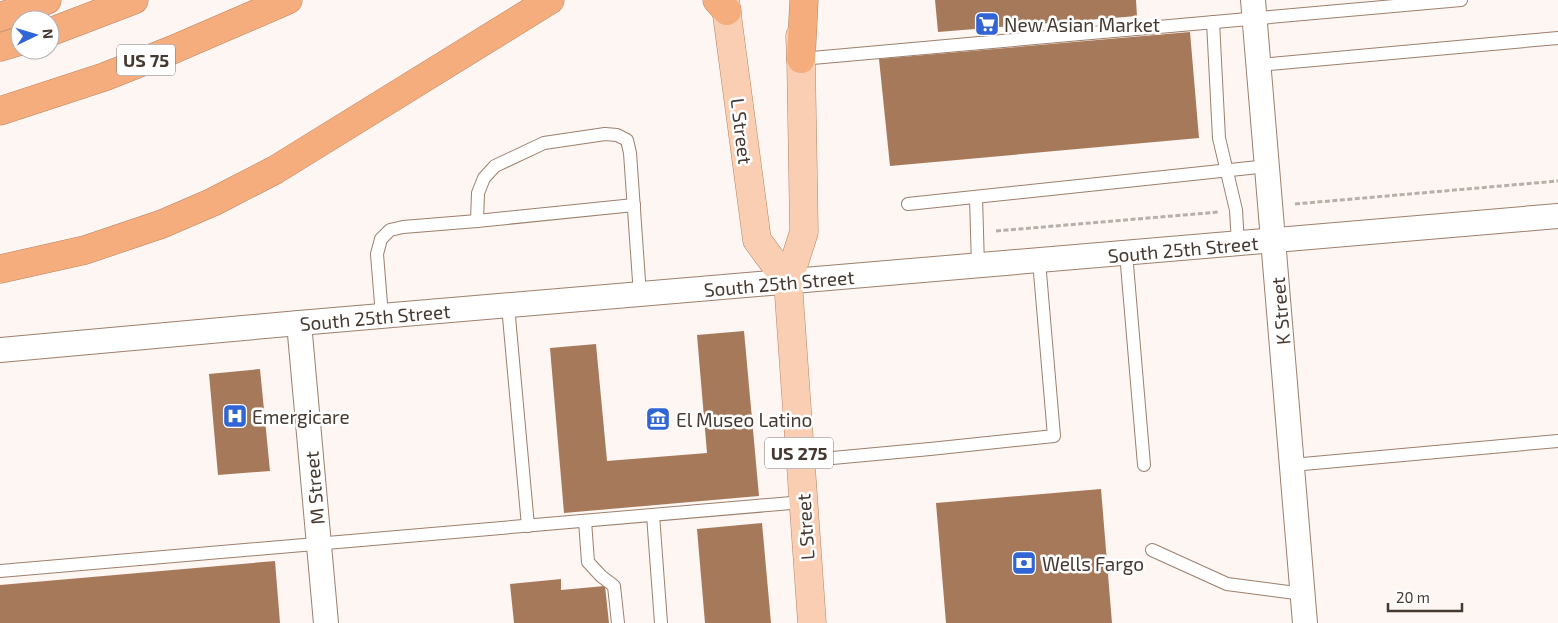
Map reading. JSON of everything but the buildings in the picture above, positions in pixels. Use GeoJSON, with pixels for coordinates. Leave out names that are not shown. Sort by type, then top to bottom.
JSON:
{"type":"FeatureCollection","features":[{"type":"Feature","properties":{"kind":"highway"},"geometry":{"type":"LineString","coordinates":[[0,18],[47,0]]}},
{"type":"Feature","properties":{"kind":"highway"},"geometry":{"type":"LineString","coordinates":[[60,28],[134,0]]}},
{"type":"Feature","properties":{"kind":"highway","name":"US 75"},"geometry":{"type":"LineString","coordinates":[[0,111],[104,77],[288,0]]}},
{"type":"Feature","properties":{"kind":"highway"},"geometry":{"type":"LineString","coordinates":[[0,269],[85,250],[162,224],[213,202],[275,170],[550,0]]}},
{"type":"Feature","properties":{"kind":"highway"},"geometry":{"type":"LineString","coordinates":[[801,59],[804,0]]}},
{"type":"Feature","properties":{"kind":"main road","name":"L Street"},"geometry":{"type":"LineString","coordinates":[[797,0],[801,59],[804,232],[788,282],[812,623]]}},
{"type":"Feature","properties":{"kind":"main road","name":"L Street"},"geometry":{"type":"LineString","coordinates":[[723,4],[756,240],[788,282]]}},
{"type":"Feature","properties":{"kind":"street","name":"K Street"},"geometry":{"type":"LineString","coordinates":[[1254,9],[1305,623]]}},
{"type":"Feature","properties":{"kind":"street","name":"South 25th Street"},"geometry":{"type":"LineString","coordinates":[[0,350],[1558,216]]}},
{"type":"Feature","properties":{"kind":"street","name":"M Street"},"geometry":{"type":"LineString","coordinates":[[300,323],[326,623]]}},
{"type":"Feature","properties":{"kind":"lane"},"geometry":{"type":"LineString","coordinates":[[801,59],[1213,22],[1254,9],[1461,0]]}},
{"type":"Feature","properties":{"kind":"lane"},"geometry":{"type":"LineString","coordinates":[[1213,22],[1219,138],[1236,210],[1238,244]]}},
{"type":"Feature","properties":{"kind":"lane"},"geometry":{"type":"LineString","coordinates":[[1259,65],[1558,38]]}},
{"type":"Feature","properties":{"kind":"lane"},"geometry":{"type":"LineString","coordinates":[[476,221],[478,193],[484,178],[495,166],[544,143],[617,134],[627,140],[630,153],[640,294]]}},
{"type":"Feature","properties":{"kind":"lane"},"geometry":{"type":"LineString","coordinates":[[908,204],[1268,166]]}},
{"type":"Feature","properties":{"kind":"lane"},"geometry":{"type":"LineString","coordinates":[[976,197],[978,266]]}},
{"type":"Feature","properties":{"kind":"lane"},"geometry":{"type":"LineString","coordinates":[[382,316],[378,254],[381,239],[390,230],[403,227],[634,205]]}},
{"type":"Feature","properties":{"kind":"lane"},"geometry":{"type":"LineString","coordinates":[[1126,253],[1144,465]]}},
{"type":"Feature","properties":{"kind":"lane"},"geometry":{"type":"LineString","coordinates":[[800,461],[1054,436],[1039,261]]}},
{"type":"Feature","properties":{"kind":"lane"},"geometry":{"type":"LineString","coordinates":[[508,306],[528,526]]}},
{"type":"Feature","properties":{"kind":"lane"},"geometry":{"type":"LineString","coordinates":[[1292,465],[1558,442]]}},
{"type":"Feature","properties":{"kind":"lane"},"geometry":{"type":"LineString","coordinates":[[0,571],[803,502]]}},
{"type":"Feature","properties":{"kind":"lane"},"geometry":{"type":"LineString","coordinates":[[653,515],[661,623]]}},
{"type":"Feature","properties":{"kind":"lane"},"geometry":{"type":"LineString","coordinates":[[585,521],[588,562],[614,586],[618,623]]}},
{"type":"Feature","properties":{"kind":"lane"},"geometry":{"type":"LineString","coordinates":[[1152,550],[1227,584],[1303,594]]}},
{"type":"Feature","properties":{"kind":"place","name":"New Asian Market"},"geometry":{"type":"Point","coordinates":[987,24]}},
{"type":"Feature","properties":{"kind":"place","name":"Emergicare"},"geometry":{"type":"Point","coordinates":[235,416]}},
{"type":"Feature","properties":{"kind":"place","name":"El Museo Latino"},"geometry":{"type":"Point","coordinates":[658,419]}},
{"type":"Feature","properties":{"kind":"place","name":"Wells Fargo"},"geometry":{"type":"Point","coordinates":[1024,563]}}]}
